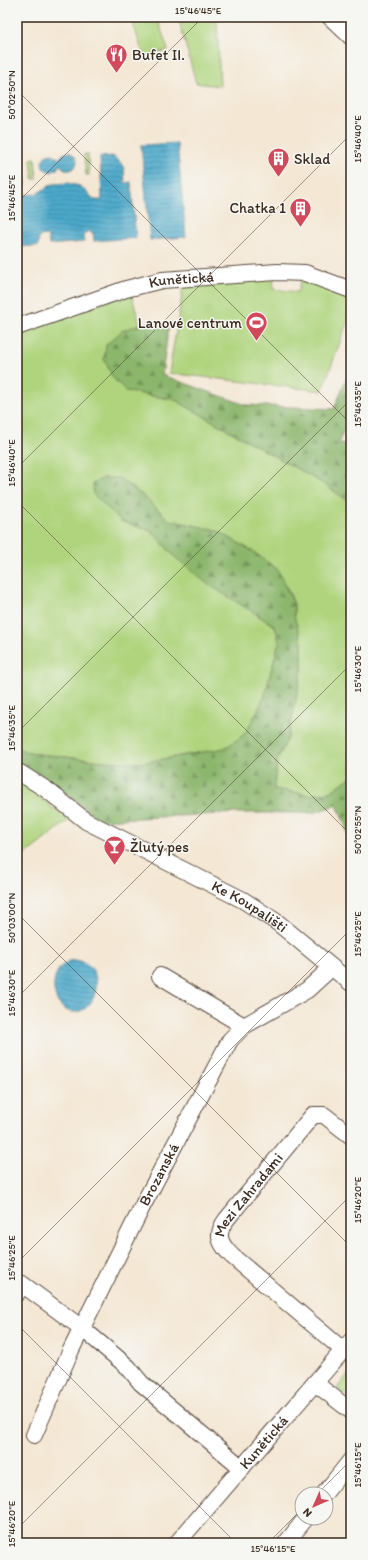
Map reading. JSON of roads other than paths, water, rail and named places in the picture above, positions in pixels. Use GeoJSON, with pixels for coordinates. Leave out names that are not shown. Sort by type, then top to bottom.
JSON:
{"type":"FeatureCollection","features":[{"type":"Feature","properties":{"kind":"street"},"geometry":{"type":"LineString","coordinates":[[330,17],[351,37]]}},
{"type":"Feature","properties":{"kind":"street","name":"Kunětická"},"geometry":{"type":"LineString","coordinates":[[17,327],[126,289],[162,280],[294,272],[313,275],[351,290]]}},
{"type":"Feature","properties":{"kind":"street","name":"Ke Koupališti"},"geometry":{"type":"LineString","coordinates":[[17,771],[47,790],[86,821],[243,900],[278,923],[351,983]]}},
{"type":"Feature","properties":{"kind":"street","name":"Brozanská"},"geometry":{"type":"LineString","coordinates":[[34,1435],[71,1350],[83,1329],[144,1203],[223,1051],[230,1040],[244,1026],[307,990],[331,968]]}},
{"type":"Feature","properties":{"kind":"street"},"geometry":{"type":"LineString","coordinates":[[160,976],[244,1026]]}},
{"type":"Feature","properties":{"kind":"street","name":"Mezi Zahradami"},"geometry":{"type":"LineString","coordinates":[[347,1345],[232,1256],[220,1242],[219,1233],[226,1220],[313,1115],[324,1115],[351,1136]]}},
{"type":"Feature","properties":{"kind":"street"},"geometry":{"type":"LineString","coordinates":[[20,1289],[83,1329],[128,1367],[141,1383],[242,1468]]}},
{"type":"Feature","properties":{"kind":"street","name":"Kunětická"},"geometry":{"type":"LineString","coordinates":[[177,1543],[347,1345]]}},
{"type":"Feature","properties":{"kind":"street"},"geometry":{"type":"LineString","coordinates":[[315,1382],[351,1411]]}},
{"type":"Feature","properties":{"kind":"street"},"geometry":{"type":"LineString","coordinates":[[330,1486],[351,1460]]}},
{"type":"Feature","properties":{"kind":"street"},"geometry":{"type":"LineString","coordinates":[[286,1543],[300,1526]]}},
{"type":"Feature","properties":{"kind":"water"},"geometry":{"type":"Polygon","coordinates":[[[177,143],[186,237],[150,240],[141,145],[177,143]]]}},
{"type":"Feature","properties":{"kind":"water"},"geometry":{"type":"Polygon","coordinates":[[[69,152],[74,155],[77,160],[73,169],[66,170],[60,165],[57,169],[51,172],[43,168],[42,161],[46,155],[53,154],[59,159],[63,154],[69,152]]]}},
{"type":"Feature","properties":{"kind":"water"},"geometry":{"type":"Polygon","coordinates":[[[113,156],[124,166],[125,183],[131,182],[136,238],[94,241],[93,233],[88,231],[83,235],[84,242],[49,245],[48,237],[43,235],[39,237],[38,246],[17,247],[17,159],[23,159],[26,186],[22,186],[23,195],[36,194],[53,184],[68,183],[80,186],[95,200],[102,200],[100,157],[113,156]]]}},
{"type":"Feature","properties":{"kind":"water"},"geometry":{"type":"Polygon","coordinates":[[[74,960],[86,963],[93,971],[96,980],[96,990],[92,1000],[86,1008],[78,1012],[64,1009],[58,1002],[54,992],[56,974],[59,969],[68,962],[74,960]]]}},
{"type":"Feature","properties":{"kind":"place","name":"Bufet II."},"geometry":{"type":"Point","coordinates":[117,74]}},
{"type":"Feature","properties":{"kind":"place","name":"Sklad"},"geometry":{"type":"Point","coordinates":[278,178]}},
{"type":"Feature","properties":{"kind":"place","name":"Chatka 1"},"geometry":{"type":"Point","coordinates":[301,228]}},
{"type":"Feature","properties":{"kind":"place","name":"Lanové centrum"},"geometry":{"type":"Point","coordinates":[257,342]}},
{"type":"Feature","properties":{"kind":"place","name":"Žlutý pes"},"geometry":{"type":"Point","coordinates":[114,866]}}]}
